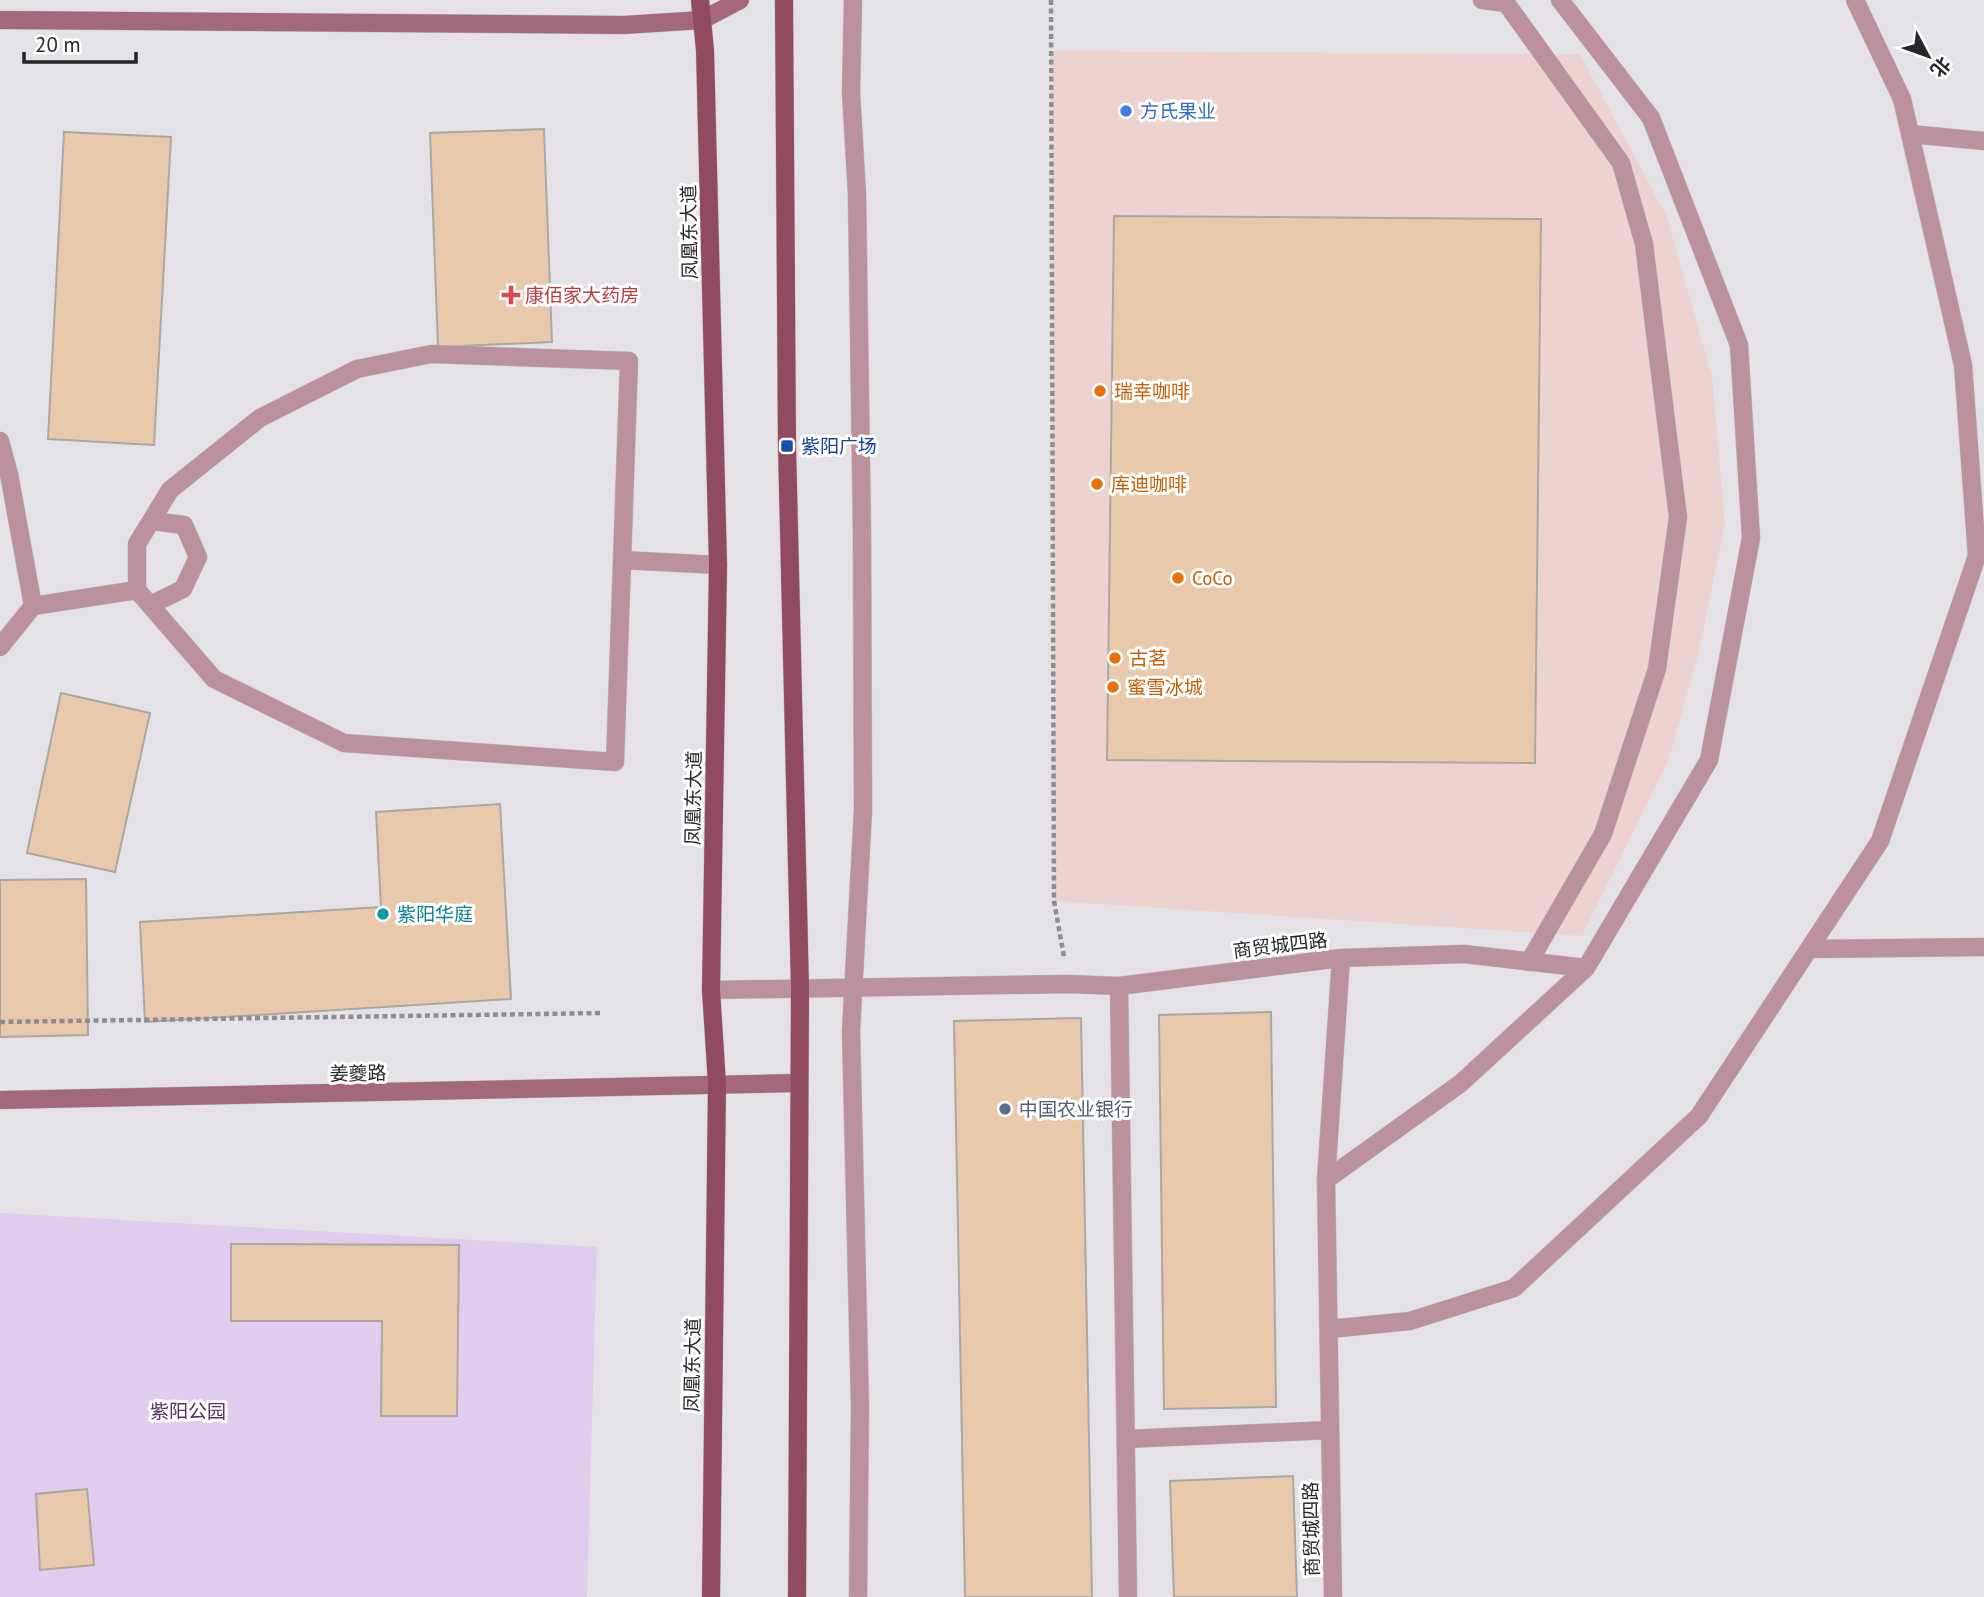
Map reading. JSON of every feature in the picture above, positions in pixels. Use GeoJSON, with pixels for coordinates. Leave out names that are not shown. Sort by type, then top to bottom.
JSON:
{"type":"FeatureCollection","features":[{"type":"Feature","properties":{"kind":"main road","name":"凤凰东大道"},"geometry":{"type":"LineString","coordinates":[[700,0],[705,50],[718,565],[711,990],[717,1084],[710,1597]]}},
{"type":"Feature","properties":{"kind":"main road"},"geometry":{"type":"LineString","coordinates":[[784,0],[787,446],[800,989],[797,1597]]}},
{"type":"Feature","properties":{"kind":"street"},"geometry":{"type":"LineString","coordinates":[[0,20],[624,26],[702,20],[740,0]]}},
{"type":"Feature","properties":{"kind":"street"},"geometry":{"type":"LineString","coordinates":[[853,0],[851,92],[858,250],[863,810],[851,1031],[860,1406],[858,1597]]}},
{"type":"Feature","properties":{"kind":"street"},"geometry":{"type":"LineString","coordinates":[[1482,0],[1506,2],[1621,163],[1644,244],[1678,517],[1657,669],[1603,834],[1529,962]]}},
{"type":"Feature","properties":{"kind":"street"},"geometry":{"type":"LineString","coordinates":[[1326,1180],[1461,1083],[1586,968],[1709,760],[1751,538],[1739,345],[1651,118],[1560,0]]}},
{"type":"Feature","properties":{"kind":"street"},"geometry":{"type":"LineString","coordinates":[[1329,1329],[1410,1321],[1514,1288],[1699,1116],[1880,841],[1978,556],[1963,365],[1902,99],[1855,0]]}},
{"type":"Feature","properties":{"kind":"street"},"geometry":{"type":"LineString","coordinates":[[1910,134],[1984,141]]}},
{"type":"Feature","properties":{"kind":"street"},"geometry":{"type":"LineString","coordinates":[[431,354],[629,360],[622,561],[615,762],[344,743],[214,679],[137,590],[137,544],[170,490],[260,418],[357,369],[431,354]]}},
{"type":"Feature","properties":{"kind":"street"},"geometry":{"type":"LineString","coordinates":[[0,441],[9,474],[33,606]]}},
{"type":"Feature","properties":{"kind":"street"},"geometry":{"type":"LineString","coordinates":[[150,605],[183,589],[198,557],[184,525],[152,521]]}},
{"type":"Feature","properties":{"kind":"street"},"geometry":{"type":"LineString","coordinates":[[622,561],[718,565]]}},
{"type":"Feature","properties":{"kind":"street"},"geometry":{"type":"LineString","coordinates":[[0,647],[33,606],[137,590]]}},
{"type":"Feature","properties":{"kind":"street"},"geometry":{"type":"LineString","coordinates":[[1809,949],[1984,947]]}},
{"type":"Feature","properties":{"kind":"street"},"geometry":{"type":"LineString","coordinates":[[1341,958],[1464,954],[1586,968]]}},
{"type":"Feature","properties":{"kind":"street","name":"商贸城四路"},"geometry":{"type":"LineString","coordinates":[[711,990],[1068,984],[1119,986],[1341,958],[1326,1180],[1333,1597]]}},
{"type":"Feature","properties":{"kind":"street"},"geometry":{"type":"LineString","coordinates":[[1119,986],[1128,1597]]}},
{"type":"Feature","properties":{"kind":"street","name":"姜夔路"},"geometry":{"type":"LineString","coordinates":[[0,1100],[798,1083]]}},
{"type":"Feature","properties":{"kind":"street"},"geometry":{"type":"LineString","coordinates":[[1126,1439],[1331,1430]]}},
{"type":"Feature","properties":{"kind":"path"},"geometry":{"type":"LineString","coordinates":[[1051,0],[1055,901],[1068,984]]}},
{"type":"Feature","properties":{"kind":"path"},"geometry":{"type":"LineString","coordinates":[[0,1022],[603,1013]]}},
{"type":"Feature","properties":{"kind":"shaded area"},"geometry":{"type":"Polygon","coordinates":[[[1051,51],[1580,54],[1667,217],[1712,377],[1725,524],[1699,651],[1669,759],[1582,936],[1054,901],[1051,51]]]}},
{"type":"Feature","properties":{"kind":"green space","name":"紫阳公园"},"geometry":{"type":"Polygon","coordinates":[[[0,1213],[597,1247],[587,1597],[0,1597],[0,1213]]]}},
{"type":"Feature","properties":{"kind":"building"},"geometry":{"type":"Polygon","coordinates":[[[544,129],[552,342],[438,347],[430,133],[544,129]]]}},
{"type":"Feature","properties":{"kind":"building"},"geometry":{"type":"Polygon","coordinates":[[[64,132],[171,137],[154,445],[48,439],[64,132]]]}},
{"type":"Feature","properties":{"kind":"building"},"geometry":{"type":"Polygon","coordinates":[[[1114,216],[1541,219],[1535,763],[1107,760],[1114,216]]]}},
{"type":"Feature","properties":{"kind":"building"},"geometry":{"type":"Polygon","coordinates":[[[61,693],[150,713],[115,872],[27,853],[61,693]]]}},
{"type":"Feature","properties":{"kind":"building","name":"紫阳华庭"},"geometry":{"type":"Polygon","coordinates":[[[500,804],[511,999],[145,1022],[140,922],[381,907],[376,812],[500,804]]]}},
{"type":"Feature","properties":{"kind":"building"},"geometry":{"type":"Polygon","coordinates":[[[86,879],[88,1035],[0,1037],[0,880],[86,879]]]}},
{"type":"Feature","properties":{"kind":"building"},"geometry":{"type":"Polygon","coordinates":[[[1271,1012],[1276,1407],[1164,1409],[1159,1015],[1271,1012]]]}},
{"type":"Feature","properties":{"kind":"building"},"geometry":{"type":"Polygon","coordinates":[[[1081,1018],[1092,1597],[965,1597],[954,1021],[1081,1018]]]}},
{"type":"Feature","properties":{"kind":"building"},"geometry":{"type":"Polygon","coordinates":[[[231,1244],[459,1245],[457,1416],[381,1416],[382,1321],[231,1321],[231,1244]]]}},
{"type":"Feature","properties":{"kind":"building"},"geometry":{"type":"Polygon","coordinates":[[[1293,1476],[1297,1597],[1174,1597],[1170,1481],[1293,1476]]]}},
{"type":"Feature","properties":{"kind":"building"},"geometry":{"type":"Polygon","coordinates":[[[87,1489],[94,1565],[40,1570],[36,1494],[87,1489]]]}},
{"type":"Feature","properties":{"kind":"place","name":"方氏果业"},"geometry":{"type":"Point","coordinates":[1126,111]}},
{"type":"Feature","properties":{"kind":"place","name":"康佰家大药房"},"geometry":{"type":"Point","coordinates":[511,295]}},
{"type":"Feature","properties":{"kind":"place","name":"瑞幸咖啡"},"geometry":{"type":"Point","coordinates":[1100,391]}},
{"type":"Feature","properties":{"kind":"place","name":"紫阳广场"},"geometry":{"type":"Point","coordinates":[787,446]}},
{"type":"Feature","properties":{"kind":"place","name":"库迪咖啡"},"geometry":{"type":"Point","coordinates":[1097,484]}},
{"type":"Feature","properties":{"kind":"place","name":"CoCo"},"geometry":{"type":"Point","coordinates":[1178,578]}},
{"type":"Feature","properties":{"kind":"place","name":"古茗"},"geometry":{"type":"Point","coordinates":[1115,658]}},
{"type":"Feature","properties":{"kind":"place","name":"蜜雪冰城"},"geometry":{"type":"Point","coordinates":[1113,687]}},
{"type":"Feature","properties":{"kind":"place","name":"紫阳华庭"},"geometry":{"type":"Point","coordinates":[383,914]}},
{"type":"Feature","properties":{"kind":"place","name":"中国农业银行"},"geometry":{"type":"Point","coordinates":[1005,1109]}}]}
